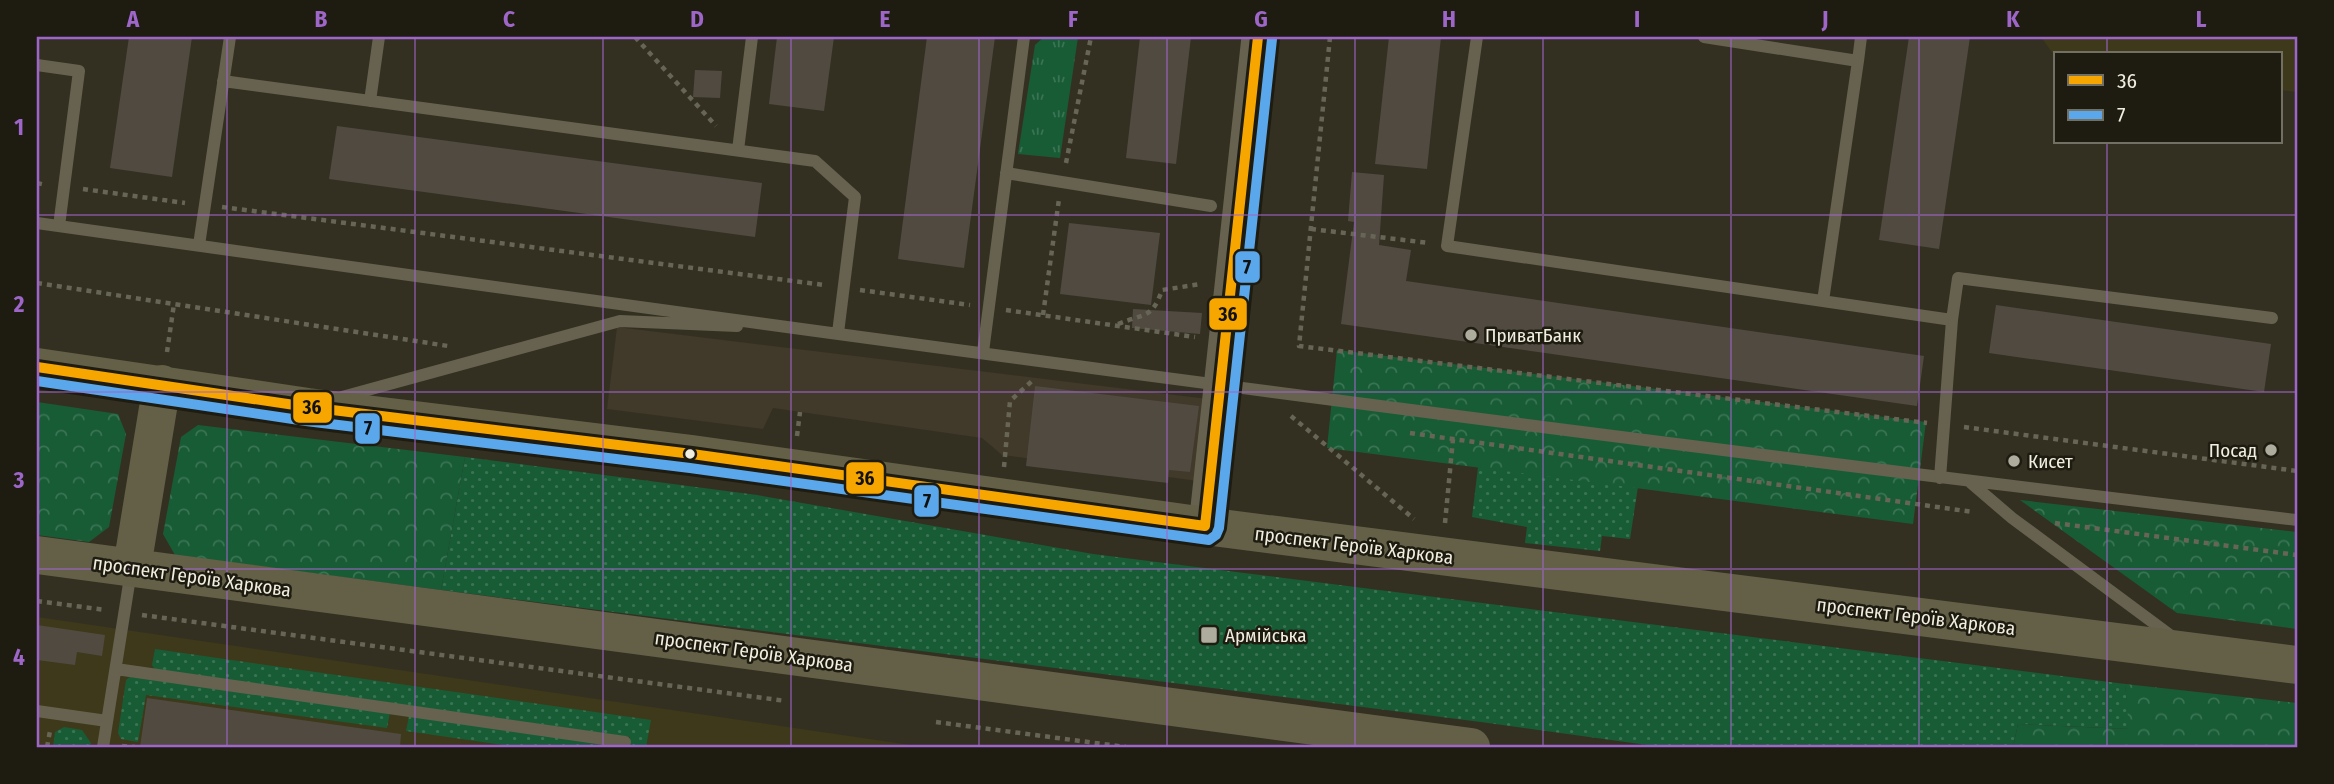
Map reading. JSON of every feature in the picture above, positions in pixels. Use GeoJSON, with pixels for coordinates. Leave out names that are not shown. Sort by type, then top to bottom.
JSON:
{"type":"FeatureCollection","features":[{"type":"Feature","properties":{"kind":"main road","name":"проспект Героїв Харкова"},"geometry":{"type":"LineString","coordinates":[[37,367],[308,407],[692,454],[1205,526],[2297,665]]}},
{"type":"Feature","properties":{"kind":"main road"},"geometry":{"type":"LineString","coordinates":[[132,568],[163,384]]}},
{"type":"Feature","properties":{"kind":"main road","name":"проспект Героїв Харкова"},"geometry":{"type":"LineString","coordinates":[[37,555],[1471,747]]}},
{"type":"Feature","properties":{"kind":"street"},"geometry":{"type":"LineString","coordinates":[[1205,526],[1258,37]]}},
{"type":"Feature","properties":{"kind":"lane"},"geometry":{"type":"LineString","coordinates":[[200,245],[230,37]]}},
{"type":"Feature","properties":{"kind":"lane"},"geometry":{"type":"LineString","coordinates":[[370,101],[379,37]]}},
{"type":"Feature","properties":{"kind":"lane"},"geometry":{"type":"LineString","coordinates":[[738,150],[752,37]]}},
{"type":"Feature","properties":{"kind":"lane"},"geometry":{"type":"LineString","coordinates":[[983,352],[1024,37]]}},
{"type":"Feature","properties":{"kind":"lane"},"geometry":{"type":"LineString","coordinates":[[1477,37],[1447,246],[1952,320]]}},
{"type":"Feature","properties":{"kind":"lane"},"geometry":{"type":"LineString","coordinates":[[1704,37],[1858,61]]}},
{"type":"Feature","properties":{"kind":"lane"},"geometry":{"type":"LineString","coordinates":[[1823,301],[1861,37]]}},
{"type":"Feature","properties":{"kind":"lane"},"geometry":{"type":"LineString","coordinates":[[37,65],[79,71],[59,226]]}},
{"type":"Feature","properties":{"kind":"lane"},"geometry":{"type":"LineString","coordinates":[[223,80],[815,161],[855,197],[838,333]]}},
{"type":"Feature","properties":{"kind":"lane"},"geometry":{"type":"LineString","coordinates":[[1006,173],[1211,206]]}},
{"type":"Feature","properties":{"kind":"lane"},"geometry":{"type":"LineString","coordinates":[[37,223],[1220,385],[1970,482],[2297,520]]}},
{"type":"Feature","properties":{"kind":"lane"},"geometry":{"type":"LineString","coordinates":[[1940,478],[1952,320],[1958,278],[2272,318]]}},
{"type":"Feature","properties":{"kind":"lane"},"geometry":{"type":"LineString","coordinates":[[308,407],[620,321],[812,329]]}},
{"type":"Feature","properties":{"kind":"lane"},"geometry":{"type":"LineString","coordinates":[[1970,482],[2012,518],[2191,651]]}},
{"type":"Feature","properties":{"kind":"lane"},"geometry":{"type":"LineString","coordinates":[[103,747],[132,568]]}},
{"type":"Feature","properties":{"kind":"lane"},"geometry":{"type":"LineString","coordinates":[[116,669],[625,742]]}},
{"type":"Feature","properties":{"kind":"lane"},"geometry":{"type":"LineString","coordinates":[[37,711],[107,721]]}},
{"type":"Feature","properties":{"kind":"path"},"geometry":{"type":"LineString","coordinates":[[635,37],[738,150]]}},
{"type":"Feature","properties":{"kind":"path"},"geometry":{"type":"LineString","coordinates":[[1330,37],[1299,346],[1944,424],[2297,471]]}},
{"type":"Feature","properties":{"kind":"path"},"geometry":{"type":"LineString","coordinates":[[37,184],[988,307],[1198,338]]}},
{"type":"Feature","properties":{"kind":"path"},"geometry":{"type":"LineString","coordinates":[[1311,229],[1447,246]]}},
{"type":"Feature","properties":{"kind":"path"},"geometry":{"type":"LineString","coordinates":[[37,283],[500,354]]}},
{"type":"Feature","properties":{"kind":"path"},"geometry":{"type":"LineString","coordinates":[[1116,325],[1153,310],[1160,300],[1162,290],[1209,284],[1204,287],[1204,292]]}},
{"type":"Feature","properties":{"kind":"path"},"geometry":{"type":"LineString","coordinates":[[163,384],[174,304]]}},
{"type":"Feature","properties":{"kind":"path"},"geometry":{"type":"LineString","coordinates":[[995,467],[1004,468],[1010,401],[1035,378],[1037,360]]}},
{"type":"Feature","properties":{"kind":"path"},"geometry":{"type":"LineString","coordinates":[[797,440],[800,412]]}},
{"type":"Feature","properties":{"kind":"path"},"geometry":{"type":"LineString","coordinates":[[1305,418],[1291,416],[1414,519],[1424,520]]}},
{"type":"Feature","properties":{"kind":"path"},"geometry":{"type":"LineString","coordinates":[[1399,431],[2012,518],[2297,555]]}},
{"type":"Feature","properties":{"kind":"path"},"geometry":{"type":"LineString","coordinates":[[1445,523],[1453,439]]}},
{"type":"Feature","properties":{"kind":"path"},"geometry":{"type":"LineString","coordinates":[[1434,522],[1458,524]]}},
{"type":"Feature","properties":{"kind":"path"},"geometry":{"type":"LineString","coordinates":[[37,601],[786,701]]}},
{"type":"Feature","properties":{"kind":"path"},"geometry":{"type":"LineString","coordinates":[[936,722],[1126,747]]}},
{"type":"Feature","properties":{"kind":"path"},"geometry":{"type":"LineString","coordinates":[[1076,733],[1076,740]]}},
{"type":"Feature","properties":{"kind":"shaded area"},"geometry":{"type":"Polygon","coordinates":[[[2041,37],[2297,37],[2297,92],[2282,90],[2282,52],[2054,52],[2054,55],[2041,37]]]}},
{"type":"Feature","properties":{"kind":"shaded area"},"geometry":{"type":"Polygon","coordinates":[[[617,327],[1208,399],[1198,481],[1002,455],[982,438],[773,408],[763,429],[607,409],[617,327]]]}},
{"type":"Feature","properties":{"kind":"shaded area"},"geometry":{"type":"Polygon","coordinates":[[[37,617],[924,747],[37,747],[37,617]]]}},
{"type":"Feature","properties":{"kind":"green space"},"geometry":{"type":"Polygon","coordinates":[[[1044,37],[1078,37],[1060,158],[1018,154],[1035,45],[1044,37]]]}},
{"type":"Feature","properties":{"kind":"green space"},"geometry":{"type":"Polygon","coordinates":[[[1337,350],[1926,422],[1913,524],[1327,448],[1337,350]]]}},
{"type":"Feature","properties":{"kind":"green space"},"geometry":{"type":"Polygon","coordinates":[[[37,402],[118,414],[126,434],[109,527],[89,542],[37,535],[37,402]]]}},
{"type":"Feature","properties":{"kind":"green space"},"geometry":{"type":"Polygon","coordinates":[[[198,425],[465,457],[441,590],[175,555],[163,534],[181,437],[198,425]]]}},
{"type":"Feature","properties":{"kind":"green space"},"geometry":{"type":"Polygon","coordinates":[[[465,457],[757,495],[1093,554],[2125,684],[2130,729],[2018,724],[2013,747],[1662,747],[441,590],[465,457]]]}},
{"type":"Feature","properties":{"kind":"green space"},"geometry":{"type":"Polygon","coordinates":[[[1479,459],[1639,480],[1630,539],[1602,536],[1600,551],[1525,543],[1527,527],[1472,517],[1479,459]]]}},
{"type":"Feature","properties":{"kind":"green space"},"geometry":{"type":"Polygon","coordinates":[[[2020,500],[2297,532],[2297,629],[2177,613],[2020,500]]]}},
{"type":"Feature","properties":{"kind":"green space"},"geometry":{"type":"Polygon","coordinates":[[[155,649],[651,720],[646,747],[628,747],[630,737],[155,670],[152,665],[155,649]]]}},
{"type":"Feature","properties":{"kind":"green space"},"geometry":{"type":"Polygon","coordinates":[[[132,675],[390,712],[387,728],[146,695],[138,742],[121,739],[118,733],[126,680],[132,675]]]}},
{"type":"Feature","properties":{"kind":"green space"},"geometry":{"type":"Polygon","coordinates":[[[2125,684],[2297,703],[2297,747],[2013,747],[2018,724],[2129,729],[2125,684]]]}},
{"type":"Feature","properties":{"kind":"green space"},"geometry":{"type":"Polygon","coordinates":[[[409,716],[628,747],[517,747],[406,731],[409,716]]]}},
{"type":"Feature","properties":{"kind":"green space"},"geometry":{"type":"Polygon","coordinates":[[[64,727],[82,730],[91,743],[90,747],[53,747],[55,732],[64,727]]]}},
{"type":"Feature","properties":{"kind":"building"},"geometry":{"type":"Polygon","coordinates":[[[129,37],[192,37],[172,177],[110,168],[129,37]]]}},
{"type":"Feature","properties":{"kind":"building"},"geometry":{"type":"Polygon","coordinates":[[[777,37],[834,37],[824,111],[769,104],[777,37]]]}},
{"type":"Feature","properties":{"kind":"building"},"geometry":{"type":"Polygon","coordinates":[[[927,37],[995,37],[964,268],[898,259],[927,37]]]}},
{"type":"Feature","properties":{"kind":"building"},"geometry":{"type":"Polygon","coordinates":[[[1140,37],[1191,37],[1176,164],[1126,158],[1140,37]]]}},
{"type":"Feature","properties":{"kind":"building"},"geometry":{"type":"Polygon","coordinates":[[[1389,37],[1441,37],[1427,169],[1375,164],[1389,37]]]}},
{"type":"Feature","properties":{"kind":"building"},"geometry":{"type":"Polygon","coordinates":[[[1909,37],[1970,37],[1939,249],[1879,240],[1909,37]]]}},
{"type":"Feature","properties":{"kind":"building"},"geometry":{"type":"Polygon","coordinates":[[[695,70],[722,71],[720,98],[693,97],[695,70]]]}},
{"type":"Feature","properties":{"kind":"building"},"geometry":{"type":"Polygon","coordinates":[[[337,126],[762,183],[755,237],[329,179],[337,126]]]}},
{"type":"Feature","properties":{"kind":"building"},"geometry":{"type":"Polygon","coordinates":[[[1352,172],[1384,175],[1379,245],[1411,250],[1406,281],[1924,356],[1917,406],[1341,324],[1354,222],[1348,221],[1352,172]]]}},
{"type":"Feature","properties":{"kind":"building"},"geometry":{"type":"Polygon","coordinates":[[[1069,223],[1160,233],[1151,305],[1060,294],[1069,223]]]}},
{"type":"Feature","properties":{"kind":"building"},"geometry":{"type":"Polygon","coordinates":[[[1996,305],[2271,344],[2264,392],[1989,353],[1996,305]]]}},
{"type":"Feature","properties":{"kind":"building"},"geometry":{"type":"Polygon","coordinates":[[[1133,309],[1202,313],[1200,334],[1132,328],[1133,309]]]}},
{"type":"Feature","properties":{"kind":"building"},"geometry":{"type":"Polygon","coordinates":[[[1035,386],[1199,406],[1190,472],[1169,470],[1168,483],[1026,466],[1035,386]]]}},
{"type":"Feature","properties":{"kind":"building"},"geometry":{"type":"Polygon","coordinates":[[[37,625],[105,635],[102,656],[77,652],[75,665],[37,660],[37,625]]]}},
{"type":"Feature","properties":{"kind":"building"},"geometry":{"type":"Polygon","coordinates":[[[147,698],[401,734],[400,747],[140,747],[147,698]]]}},
{"type":"Feature","properties":{"kind":"transit line","name":"36"},"geometry":{"type":"LineString","coordinates":[[37,367],[308,407],[692,454],[1205,526],[1258,37]]}},
{"type":"Feature","properties":{"kind":"transit line","name":"7"},"geometry":{"type":"LineString","coordinates":[[37,381],[306,421],[690,468],[1209,540],[1216,535],[1219,528],[1272,39]]}},
{"type":"Feature","properties":{"kind":"place","name":"ПриватБанк"},"geometry":{"type":"Point","coordinates":[1471,335]}},
{"type":"Feature","properties":{"kind":"place","name":"Посад"},"geometry":{"type":"Point","coordinates":[2271,450]}},
{"type":"Feature","properties":{"kind":"place","name":"Кисет"},"geometry":{"type":"Point","coordinates":[2014,461]}},
{"type":"Feature","properties":{"kind":"place","name":"Армійська"},"geometry":{"type":"Point","coordinates":[1209,635]}}]}
